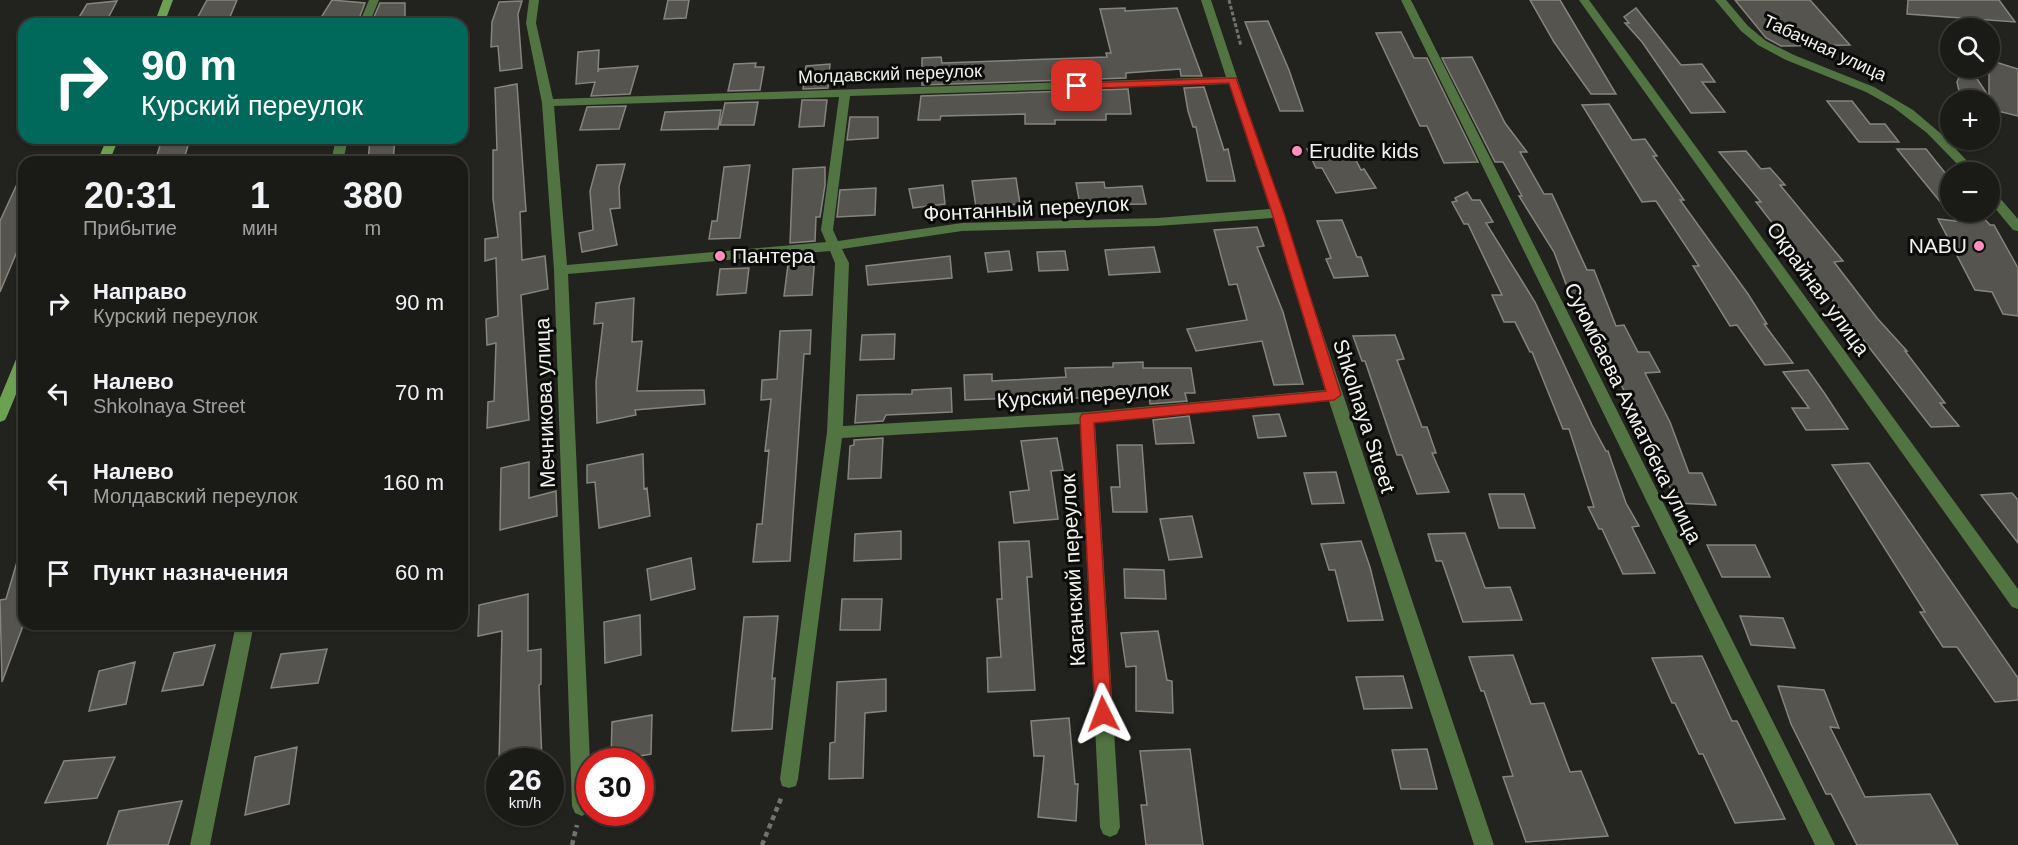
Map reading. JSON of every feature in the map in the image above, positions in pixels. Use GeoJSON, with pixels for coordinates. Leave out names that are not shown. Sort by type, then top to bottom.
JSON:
{"type":"FeatureCollection","features":[{"type":"Feature","properties":{"kind":"street"},"geometry":{"type":"LineString","coordinates":[[161,18],[168,0]]}},
{"type":"Feature","properties":{"kind":"street"},"geometry":{"type":"LineString","coordinates":[[366,18],[374,0]]}},
{"type":"Feature","properties":{"kind":"street","name":"Мечникова улица"},"geometry":{"type":"LineString","coordinates":[[534,0],[531,23],[548,103],[561,270],[580,748]]}},
{"type":"Feature","properties":{"kind":"street","name":"Shkolnaya Street"},"geometry":{"type":"LineString","coordinates":[[1206,0],[1278,213],[1334,395],[1484,845]]}},
{"type":"Feature","properties":{"kind":"street","name":"Суюмбаева Ахматбека улица"},"geometry":{"type":"LineString","coordinates":[[1406,0],[1825,845]]}},
{"type":"Feature","properties":{"kind":"street","name":"Окрайная улица"},"geometry":{"type":"LineString","coordinates":[[1584,0],[2018,602]]}},
{"type":"Feature","properties":{"kind":"street","name":"Табачная улица"},"geometry":{"type":"LineString","coordinates":[[1720,0],[1750,34],[1763,44],[1851,80],[1887,98],[1922,122],[1962,162]]}},
{"type":"Feature","properties":{"kind":"street","name":"Молдавский переулок"},"geometry":{"type":"LineString","coordinates":[[548,103],[1233,80]]}},
{"type":"Feature","properties":{"kind":"street"},"geometry":{"type":"LineString","coordinates":[[789,779],[834,432],[842,263],[827,230],[845,93]]}},
{"type":"Feature","properties":{"kind":"street"},"geometry":{"type":"LineString","coordinates":[[2000,206],[2018,227]]}},
{"type":"Feature","properties":{"kind":"street","name":"Фонтанный переулок"},"geometry":{"type":"LineString","coordinates":[[561,270],[834,246],[962,227],[1157,222],[1278,213]]}},
{"type":"Feature","properties":{"kind":"street"},"geometry":{"type":"LineString","coordinates":[[0,416],[18,372]]}},
{"type":"Feature","properties":{"kind":"street","name":"Курский переулок"},"geometry":{"type":"LineString","coordinates":[[834,432],[1087,418],[1334,395]]}},
{"type":"Feature","properties":{"kind":"street","name":"Каганский переулок"},"geometry":{"type":"LineString","coordinates":[[1087,418],[1110,827]]}},
{"type":"Feature","properties":{"kind":"street"},"geometry":{"type":"LineString","coordinates":[[200,845],[244,630]]}},
{"type":"Feature","properties":{"kind":"path"},"geometry":{"type":"LineString","coordinates":[[762,845],[789,779]]}},
{"type":"Feature","properties":{"kind":"building"},"geometry":{"type":"Polygon","coordinates":[[[207,0],[237,0],[230,18],[197,18],[207,0]]]}},
{"type":"Feature","properties":{"kind":"building"},"geometry":{"type":"Polygon","coordinates":[[[332,0],[365,3],[359,18],[321,18],[332,0]]]}},
{"type":"Feature","properties":{"kind":"building"},"geometry":{"type":"Polygon","coordinates":[[[668,0],[689,0],[686,18],[664,19],[668,0]]]}},
{"type":"Feature","properties":{"kind":"building"},"geometry":{"type":"Polygon","coordinates":[[[1530,0],[1560,0],[1616,94],[1591,94],[1554,42],[1530,0]]]}},
{"type":"Feature","properties":{"kind":"building"},"geometry":{"type":"Polygon","coordinates":[[[1735,0],[1810,0],[1850,45],[1781,46],[1766,38],[1735,0]]]}},
{"type":"Feature","properties":{"kind":"building"},"geometry":{"type":"Polygon","coordinates":[[[1908,0],[1999,0],[2015,22],[2000,21],[2000,18],[1907,14],[1908,0]]]}},
{"type":"Feature","properties":{"kind":"building"},"geometry":{"type":"Polygon","coordinates":[[[117,1],[108,18],[79,18],[87,4],[117,1]]]}},
{"type":"Feature","properties":{"kind":"building"},"geometry":{"type":"Polygon","coordinates":[[[522,1],[518,14],[522,68],[500,71],[498,46],[491,47],[492,22],[499,2],[522,1]]]}},
{"type":"Feature","properties":{"kind":"building"},"geometry":{"type":"Polygon","coordinates":[[[380,3],[405,3],[405,18],[374,18],[380,3]]]}},
{"type":"Feature","properties":{"kind":"building"},"geometry":{"type":"Polygon","coordinates":[[[1125,8],[1125,11],[1177,8],[1202,76],[1181,76],[1180,69],[1126,73],[1126,78],[922,85],[922,58],[941,57],[942,63],[1107,57],[1106,53],[1111,53],[1100,9],[1125,8]]]}},
{"type":"Feature","properties":{"kind":"building"},"geometry":{"type":"Polygon","coordinates":[[[1636,8],[1681,65],[1702,64],[1715,82],[1702,82],[1725,112],[1691,113],[1642,42],[1625,23],[1629,23],[1624,17],[1636,8]]]}},
{"type":"Feature","properties":{"kind":"building"},"geometry":{"type":"Polygon","coordinates":[[[1268,21],[1289,70],[1303,111],[1280,111],[1245,22],[1268,21]]]}},
{"type":"Feature","properties":{"kind":"building"},"geometry":{"type":"Polygon","coordinates":[[[1401,32],[1414,58],[1427,58],[1478,162],[1444,163],[1427,126],[1420,126],[1376,33],[1401,32]]]}},
{"type":"Feature","properties":{"kind":"building"},"geometry":{"type":"Polygon","coordinates":[[[599,50],[598,72],[599,69],[638,66],[630,94],[591,96],[595,82],[576,84],[578,52],[599,50]]]}},
{"type":"Feature","properties":{"kind":"building"},"geometry":{"type":"Polygon","coordinates":[[[1472,57],[1505,123],[1527,152],[1520,152],[1544,194],[1552,194],[1587,270],[1594,270],[1616,326],[1624,325],[1638,352],[1649,352],[1660,372],[1645,373],[1670,422],[1689,473],[1702,473],[1716,505],[1676,503],[1653,444],[1647,444],[1637,416],[1575,295],[1570,295],[1554,252],[1519,196],[1522,196],[1503,162],[1495,162],[1442,58],[1472,57]]]}},
{"type":"Feature","properties":{"kind":"building"},"geometry":{"type":"Polygon","coordinates":[[[756,63],[755,67],[764,67],[760,90],[728,91],[734,64],[756,63]]]}},
{"type":"Feature","properties":{"kind":"building"},"geometry":{"type":"Polygon","coordinates":[[[2000,63],[2018,69],[2018,116],[2000,112],[2000,90],[1989,90],[1989,78],[2000,78],[2000,63]]]}},
{"type":"Feature","properties":{"kind":"building"},"geometry":{"type":"Polygon","coordinates":[[[830,64],[828,88],[803,89],[806,66],[830,64]]]}},
{"type":"Feature","properties":{"kind":"building"},"geometry":{"type":"Polygon","coordinates":[[[1959,78],[1977,78],[1984,90],[1959,90],[1959,78]]]}},
{"type":"Feature","properties":{"kind":"building"},"geometry":{"type":"Polygon","coordinates":[[[517,84],[526,211],[520,212],[522,260],[545,256],[548,289],[521,295],[529,420],[487,428],[488,402],[494,401],[496,343],[487,345],[486,319],[498,316],[496,258],[485,261],[485,239],[498,237],[493,199],[493,150],[497,150],[495,88],[517,84]]]}},
{"type":"Feature","properties":{"kind":"building"},"geometry":{"type":"Polygon","coordinates":[[[1204,87],[1224,150],[1228,149],[1235,181],[1207,181],[1196,127],[1193,127],[1188,111],[1184,88],[1204,87]]]}},
{"type":"Feature","properties":{"kind":"building"},"geometry":{"type":"Polygon","coordinates":[[[1128,89],[1131,114],[1106,114],[1106,120],[1055,120],[1055,124],[1025,124],[1025,114],[941,116],[940,120],[918,120],[921,96],[1128,89]]]}},
{"type":"Feature","properties":{"kind":"building"},"geometry":{"type":"Polygon","coordinates":[[[802,100],[827,100],[824,126],[799,127],[802,100]]]}},
{"type":"Feature","properties":{"kind":"building"},"geometry":{"type":"Polygon","coordinates":[[[1827,101],[1852,101],[1870,124],[1885,124],[1899,142],[1859,142],[1827,101]]]}},
{"type":"Feature","properties":{"kind":"building"},"geometry":{"type":"Polygon","coordinates":[[[758,102],[754,125],[720,125],[725,103],[758,102]]]}},
{"type":"Feature","properties":{"kind":"building"},"geometry":{"type":"Polygon","coordinates":[[[1609,104],[1632,140],[1645,139],[1657,156],[1653,156],[1684,200],[1680,200],[1748,294],[1767,324],[1764,324],[1793,363],[1765,365],[1737,325],[1730,326],[1693,266],[1699,266],[1656,201],[1642,202],[1582,105],[1609,104]]]}},
{"type":"Feature","properties":{"kind":"building"},"geometry":{"type":"Polygon","coordinates":[[[626,106],[619,129],[580,130],[587,107],[626,106]]]}},
{"type":"Feature","properties":{"kind":"building"},"geometry":{"type":"Polygon","coordinates":[[[721,110],[718,129],[661,130],[665,112],[721,110]]]}},
{"type":"Feature","properties":{"kind":"building"},"geometry":{"type":"Polygon","coordinates":[[[850,117],[878,117],[878,138],[847,140],[850,117]]]}},
{"type":"Feature","properties":{"kind":"building"},"geometry":{"type":"Polygon","coordinates":[[[160,144],[188,144],[185,156],[157,156],[160,144]]]}},
{"type":"Feature","properties":{"kind":"building"},"geometry":{"type":"Polygon","coordinates":[[[370,144],[394,144],[394,156],[368,156],[370,144]]]}},
{"type":"Feature","properties":{"kind":"building"},"geometry":{"type":"Polygon","coordinates":[[[1349,146],[1361,170],[1364,169],[1376,188],[1336,193],[1322,168],[1316,168],[1307,149],[1349,146]]]}},
{"type":"Feature","properties":{"kind":"building","name":"NABU"},"geometry":{"type":"Polygon","coordinates":[[[1897,149],[1926,149],[1940,166],[1940,201],[1897,149]]]}},
{"type":"Feature","properties":{"kind":"building"},"geometry":{"type":"Polygon","coordinates":[[[1746,151],[1761,169],[1770,168],[1785,185],[1780,185],[1843,261],[1834,262],[1877,318],[1907,351],[1905,351],[1945,403],[1940,403],[1959,426],[1931,427],[1756,202],[1761,202],[1719,152],[1746,151]]]}},
{"type":"Feature","properties":{"kind":"building"},"geometry":{"type":"Polygon","coordinates":[[[625,164],[619,187],[620,208],[610,209],[617,245],[582,252],[579,233],[593,230],[590,191],[597,165],[625,164]]]}},
{"type":"Feature","properties":{"kind":"building"},"geometry":{"type":"Polygon","coordinates":[[[750,165],[740,238],[709,239],[712,221],[717,221],[724,167],[750,165]]]}},
{"type":"Feature","properties":{"kind":"building"},"geometry":{"type":"Polygon","coordinates":[[[825,167],[825,185],[820,217],[816,217],[815,241],[790,243],[793,169],[825,167]]]}},
{"type":"Feature","properties":{"kind":"building"},"geometry":{"type":"Polygon","coordinates":[[[1016,178],[1020,204],[976,207],[972,181],[1016,178]]]}},
{"type":"Feature","properties":{"kind":"building"},"geometry":{"type":"Polygon","coordinates":[[[18,182],[18,249],[0,292],[0,221],[18,182]]]}},
{"type":"Feature","properties":{"kind":"building"},"geometry":{"type":"Polygon","coordinates":[[[1104,182],[1105,188],[1142,186],[1146,204],[1080,205],[1076,183],[1104,182]]]}},
{"type":"Feature","properties":{"kind":"building"},"geometry":{"type":"Polygon","coordinates":[[[943,185],[945,204],[913,208],[909,189],[943,185]]]}},
{"type":"Feature","properties":{"kind":"building"},"geometry":{"type":"Polygon","coordinates":[[[876,188],[875,215],[837,217],[840,190],[876,188]]]}},
{"type":"Feature","properties":{"kind":"building"},"geometry":{"type":"Polygon","coordinates":[[[1467,192],[1472,200],[1480,200],[1493,222],[1486,223],[1535,302],[1592,425],[1608,451],[1626,503],[1639,526],[1632,527],[1655,573],[1623,574],[1602,529],[1599,529],[1588,507],[1594,507],[1569,429],[1563,429],[1532,352],[1515,322],[1504,322],[1492,295],[1502,295],[1468,224],[1464,224],[1452,202],[1457,201],[1455,198],[1467,192]]]}},
{"type":"Feature","properties":{"kind":"building","name":"NABU"},"geometry":{"type":"Polygon","coordinates":[[[1938,219],[1940,222],[1987,222],[1994,225],[2018,268],[2018,316],[2003,314],[1992,292],[1975,290],[1938,219]]]}},
{"type":"Feature","properties":{"kind":"building"},"geometry":{"type":"Polygon","coordinates":[[[1342,220],[1357,257],[1361,257],[1368,276],[1334,278],[1326,259],[1331,258],[1317,221],[1342,220]]]}},
{"type":"Feature","properties":{"kind":"building"},"geometry":{"type":"Polygon","coordinates":[[[1257,227],[1264,246],[1257,247],[1283,312],[1303,384],[1274,385],[1262,341],[1196,351],[1187,329],[1247,320],[1237,284],[1229,285],[1214,230],[1257,227]]]}},
{"type":"Feature","properties":{"kind":"building"},"geometry":{"type":"Polygon","coordinates":[[[1154,247],[1160,272],[1109,275],[1105,250],[1154,247]]]}},
{"type":"Feature","properties":{"kind":"building"},"geometry":{"type":"Polygon","coordinates":[[[1009,251],[1012,270],[988,272],[985,253],[1009,251]]]}},
{"type":"Feature","properties":{"kind":"building"},"geometry":{"type":"Polygon","coordinates":[[[1065,251],[1068,270],[1039,271],[1037,252],[1065,251]]]}},
{"type":"Feature","properties":{"kind":"building"},"geometry":{"type":"Polygon","coordinates":[[[815,255],[812,295],[784,296],[789,257],[815,255]]]}},
{"type":"Feature","properties":{"kind":"building"},"geometry":{"type":"Polygon","coordinates":[[[950,256],[952,278],[868,285],[866,266],[950,256]]]}},
{"type":"Feature","properties":{"kind":"building"},"geometry":{"type":"Polygon","coordinates":[[[749,268],[746,293],[717,295],[720,269],[749,268]]]}},
{"type":"Feature","properties":{"kind":"building"},"geometry":{"type":"Polygon","coordinates":[[[634,298],[632,342],[642,341],[637,391],[704,390],[705,404],[635,410],[636,415],[597,423],[596,382],[603,323],[594,324],[596,303],[634,298]]]}},
{"type":"Feature","properties":{"kind":"building"},"geometry":{"type":"Polygon","coordinates":[[[811,330],[810,354],[804,354],[790,561],[753,562],[757,524],[762,524],[769,450],[765,451],[771,399],[761,400],[762,380],[777,379],[780,331],[811,330]]]}},
{"type":"Feature","properties":{"kind":"building"},"geometry":{"type":"Polygon","coordinates":[[[895,334],[894,359],[860,360],[862,335],[895,334]]]}},
{"type":"Feature","properties":{"kind":"building"},"geometry":{"type":"Polygon","coordinates":[[[1395,335],[1404,359],[1397,360],[1422,427],[1427,427],[1436,453],[1432,453],[1449,492],[1417,494],[1402,455],[1397,455],[1365,361],[1362,361],[1353,336],[1395,335]]]}},
{"type":"Feature","properties":{"kind":"building"},"geometry":{"type":"Polygon","coordinates":[[[1143,362],[1143,368],[1191,368],[1195,393],[1185,393],[1187,401],[1150,404],[1149,393],[1096,394],[1097,398],[1048,398],[1048,406],[1018,407],[1017,398],[965,400],[964,375],[992,374],[992,381],[1066,377],[1065,368],[1113,367],[1113,363],[1143,362]]]}},
{"type":"Feature","properties":{"kind":"building"},"geometry":{"type":"Polygon","coordinates":[[[1808,370],[1848,429],[1806,430],[1792,408],[1809,408],[1783,372],[1808,370]]]}},
{"type":"Feature","properties":{"kind":"building"},"geometry":{"type":"Polygon","coordinates":[[[951,388],[952,412],[886,415],[883,421],[855,423],[857,395],[912,394],[912,390],[951,388]]]}},
{"type":"Feature","properties":{"kind":"building"},"geometry":{"type":"Polygon","coordinates":[[[1279,414],[1286,436],[1258,438],[1253,416],[1279,414]]]}},
{"type":"Feature","properties":{"kind":"building"},"geometry":{"type":"Polygon","coordinates":[[[1189,416],[1194,443],[1156,444],[1153,420],[1189,416]]]}},
{"type":"Feature","properties":{"kind":"building"},"geometry":{"type":"Polygon","coordinates":[[[883,438],[881,478],[848,479],[850,446],[854,445],[854,440],[883,438]]]}},
{"type":"Feature","properties":{"kind":"building"},"geometry":{"type":"Polygon","coordinates":[[[1057,438],[1063,470],[1051,471],[1058,519],[1014,523],[1010,492],[1029,490],[1021,441],[1057,438]]]}},
{"type":"Feature","properties":{"kind":"building"},"geometry":{"type":"Polygon","coordinates":[[[1117,445],[1142,445],[1147,512],[1113,512],[1111,487],[1120,487],[1117,445]]]}},
{"type":"Feature","properties":{"kind":"building"},"geometry":{"type":"Polygon","coordinates":[[[643,454],[644,489],[647,488],[650,516],[599,528],[595,482],[587,483],[587,465],[643,454]]]}},
{"type":"Feature","properties":{"kind":"building"},"geometry":{"type":"Polygon","coordinates":[[[529,462],[529,498],[556,491],[557,516],[500,530],[501,468],[529,462]]]}},
{"type":"Feature","properties":{"kind":"building"},"geometry":{"type":"Polygon","coordinates":[[[1869,463],[2018,678],[2018,700],[1995,702],[1957,647],[1943,647],[1920,612],[1925,612],[1832,465],[1869,463]]]}},
{"type":"Feature","properties":{"kind":"building"},"geometry":{"type":"Polygon","coordinates":[[[1336,472],[1344,503],[1312,504],[1304,473],[1336,472]]]}},
{"type":"Feature","properties":{"kind":"building"},"geometry":{"type":"Polygon","coordinates":[[[2012,493],[2018,500],[2018,543],[1981,495],[2012,493]]]}},
{"type":"Feature","properties":{"kind":"building"},"geometry":{"type":"Polygon","coordinates":[[[1489,494],[1524,494],[1535,528],[1499,528],[1489,494]]]}},
{"type":"Feature","properties":{"kind":"building"},"geometry":{"type":"Polygon","coordinates":[[[1192,516],[1202,557],[1169,560],[1160,519],[1192,516]]]}},
{"type":"Feature","properties":{"kind":"building"},"geometry":{"type":"Polygon","coordinates":[[[901,531],[901,559],[854,561],[855,534],[901,531]]]}},
{"type":"Feature","properties":{"kind":"building"},"geometry":{"type":"Polygon","coordinates":[[[1465,533],[1485,588],[1510,587],[1522,620],[1463,622],[1442,561],[1436,561],[1428,534],[1465,533]]]}},
{"type":"Feature","properties":{"kind":"building"},"geometry":{"type":"Polygon","coordinates":[[[1029,541],[1032,577],[1027,577],[1035,690],[988,692],[987,658],[1001,657],[997,599],[1002,599],[999,542],[1029,541]]]}},
{"type":"Feature","properties":{"kind":"building"},"geometry":{"type":"Polygon","coordinates":[[[1361,541],[1383,620],[1348,621],[1335,570],[1329,570],[1321,544],[1361,541]]]}},
{"type":"Feature","properties":{"kind":"building"},"geometry":{"type":"Polygon","coordinates":[[[1707,545],[1755,545],[1770,577],[1722,577],[1707,545]]]}},
{"type":"Feature","properties":{"kind":"building"},"geometry":{"type":"Polygon","coordinates":[[[18,558],[18,630],[21,630],[2,682],[0,600],[6,599],[18,558]]]}},
{"type":"Feature","properties":{"kind":"building"},"geometry":{"type":"Polygon","coordinates":[[[691,558],[695,589],[651,600],[647,569],[691,558]]]}},
{"type":"Feature","properties":{"kind":"building"},"geometry":{"type":"Polygon","coordinates":[[[1124,569],[1164,570],[1166,599],[1125,598],[1124,569]]]}},
{"type":"Feature","properties":{"kind":"building"},"geometry":{"type":"Polygon","coordinates":[[[528,594],[528,651],[541,649],[541,684],[539,685],[541,748],[499,748],[502,631],[478,636],[479,605],[528,594]]]}},
{"type":"Feature","properties":{"kind":"building"},"geometry":{"type":"Polygon","coordinates":[[[842,599],[882,599],[880,630],[840,630],[842,599]]]}},
{"type":"Feature","properties":{"kind":"building"},"geometry":{"type":"Polygon","coordinates":[[[640,615],[641,655],[605,663],[604,622],[640,615]]]}},
{"type":"Feature","properties":{"kind":"building"},"geometry":{"type":"Polygon","coordinates":[[[778,616],[772,679],[775,678],[772,729],[732,731],[744,617],[778,616]]]}},
{"type":"Feature","properties":{"kind":"building"},"geometry":{"type":"Polygon","coordinates":[[[1740,616],[1783,618],[1795,648],[1751,645],[1740,616]]]}},
{"type":"Feature","properties":{"kind":"building"},"geometry":{"type":"Polygon","coordinates":[[[1158,631],[1167,680],[1172,681],[1173,713],[1136,711],[1136,666],[1126,667],[1121,633],[1158,631]]]}},
{"type":"Feature","properties":{"kind":"building"},"geometry":{"type":"Polygon","coordinates":[[[215,645],[203,685],[162,691],[174,653],[215,645]]]}},
{"type":"Feature","properties":{"kind":"building"},"geometry":{"type":"Polygon","coordinates":[[[327,649],[318,683],[271,688],[281,654],[327,649]]]}},
{"type":"Feature","properties":{"kind":"building"},"geometry":{"type":"Polygon","coordinates":[[[1513,655],[1531,704],[1544,703],[1570,772],[1581,771],[1608,836],[1526,842],[1503,777],[1513,776],[1484,691],[1481,691],[1469,657],[1513,655]]]}},
{"type":"Feature","properties":{"kind":"building"},"geometry":{"type":"Polygon","coordinates":[[[1702,656],[1732,721],[1737,721],[1785,819],[1735,823],[1703,754],[1699,754],[1675,703],[1672,703],[1652,658],[1702,656]]]}},
{"type":"Feature","properties":{"kind":"building"},"geometry":{"type":"Polygon","coordinates":[[[135,662],[126,704],[89,711],[99,671],[135,662]]]}},
{"type":"Feature","properties":{"kind":"building"},"geometry":{"type":"Polygon","coordinates":[[[1403,676],[1412,708],[1364,709],[1356,677],[1403,676]]]}},
{"type":"Feature","properties":{"kind":"building"},"geometry":{"type":"Polygon","coordinates":[[[886,679],[886,711],[865,713],[863,778],[829,779],[830,743],[835,742],[837,682],[886,679]]]}},
{"type":"Feature","properties":{"kind":"building"},"geometry":{"type":"Polygon","coordinates":[[[1778,686],[1824,690],[1839,728],[1830,727],[1865,797],[1930,794],[1958,845],[1857,845],[1831,794],[1826,794],[1791,724],[1778,686]]]}},
{"type":"Feature","properties":{"kind":"building"},"geometry":{"type":"Polygon","coordinates":[[[652,715],[651,748],[611,748],[612,722],[652,715]]]}},
{"type":"Feature","properties":{"kind":"building"},"geometry":{"type":"Polygon","coordinates":[[[1069,718],[1075,784],[1078,784],[1076,821],[1038,817],[1044,756],[1034,756],[1031,721],[1069,718]]]}},
{"type":"Feature","properties":{"kind":"building"},"geometry":{"type":"Polygon","coordinates":[[[297,747],[289,804],[245,815],[255,757],[297,747]]]}},
{"type":"Feature","properties":{"kind":"building"},"geometry":{"type":"Polygon","coordinates":[[[1190,749],[1203,845],[1146,845],[1141,805],[1147,805],[1140,751],[1190,749]]]}},
{"type":"Feature","properties":{"kind":"building"},"geometry":{"type":"Polygon","coordinates":[[[1427,749],[1437,789],[1401,789],[1392,750],[1427,749]]]}},
{"type":"Feature","properties":{"kind":"building"},"geometry":{"type":"Polygon","coordinates":[[[115,757],[97,798],[45,803],[64,761],[115,757]]]}},
{"type":"Feature","properties":{"kind":"building"},"geometry":{"type":"Polygon","coordinates":[[[182,801],[168,845],[107,845],[119,811],[182,801]]]}},
{"type":"Feature","properties":{"kind":"place","name":"Erudite kids"},"geometry":{"type":"Point","coordinates":[1297,151]}},
{"type":"Feature","properties":{"kind":"place","name":"NABU"},"geometry":{"type":"Point","coordinates":[1979,246]}},
{"type":"Feature","properties":{"kind":"place","name":"Пантера"},"geometry":{"type":"Point","coordinates":[720,256]}},
{"type":"Feature","properties":{"kind":"route"},"geometry":{"type":"LineString","coordinates":[[1077,86],[1233,80],[1278,213],[1334,395],[1087,418],[1103,714]]}}]}
